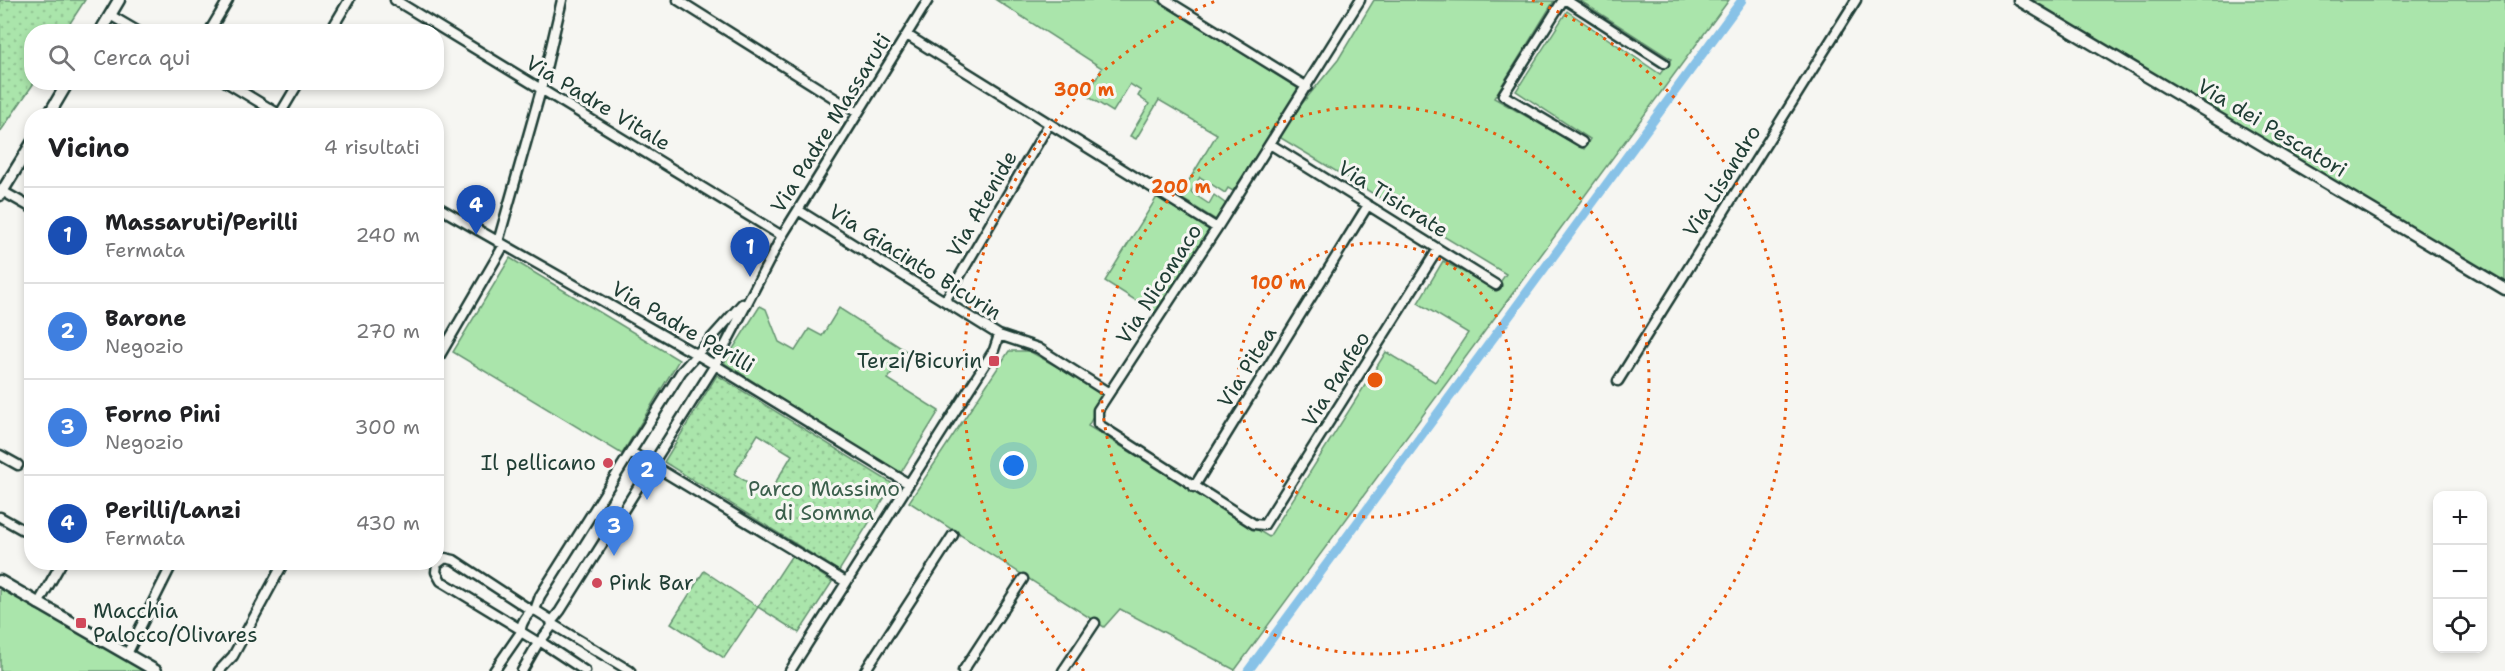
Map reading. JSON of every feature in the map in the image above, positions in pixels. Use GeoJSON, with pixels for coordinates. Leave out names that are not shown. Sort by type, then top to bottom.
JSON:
{"type":"FeatureCollection","features":[{"type":"Feature","properties":{"kind":"street"},"geometry":{"type":"LineString","coordinates":[[105,24],[119,0]]}},
{"type":"Feature","properties":{"kind":"street"},"geometry":{"type":"LineString","coordinates":[[214,24],[228,0]]}},
{"type":"Feature","properties":{"kind":"street"},"geometry":{"type":"LineString","coordinates":[[335,24],[349,0]]}},
{"type":"Feature","properties":{"kind":"street","name":"Via Padre Vitale"},"geometry":{"type":"LineString","coordinates":[[395,0],[434,24]]}},
{"type":"Feature","properties":{"kind":"street"},"geometry":{"type":"LineString","coordinates":[[444,347],[501,243],[562,0]]}},
{"type":"Feature","properties":{"kind":"street"},"geometry":{"type":"LineString","coordinates":[[678,0],[858,113]]}},
{"type":"Feature","properties":{"kind":"street","name":"Via Padre Massaruti"},"geometry":{"type":"LineString","coordinates":[[522,671],[715,365],[782,236],[928,0]]}},
{"type":"Feature","properties":{"kind":"street"},"geometry":{"type":"LineString","coordinates":[[1166,0],[1307,87]]}},
{"type":"Feature","properties":{"kind":"street"},"geometry":{"type":"LineString","coordinates":[[1582,142],[1503,95],[1565,0],[1664,63]]}},
{"type":"Feature","properties":{"kind":"street","name":"Via Lisandro"},"geometry":{"type":"LineString","coordinates":[[1618,381],[1856,0]]}},
{"type":"Feature","properties":{"kind":"street","name":"Via dei Pescatori"},"geometry":{"type":"LineString","coordinates":[[2019,0],[2505,289]]}},
{"type":"Feature","properties":{"kind":"street","name":"Via Nicomaco"},"geometry":{"type":"LineString","coordinates":[[1262,526],[1254,524],[1100,427],[1096,413],[1307,87],[1355,2]]}},
{"type":"Feature","properties":{"kind":"street"},"geometry":{"type":"LineString","coordinates":[[110,15],[125,24]]}},
{"type":"Feature","properties":{"kind":"street","name":"Via Padre Vitale"},"geometry":{"type":"LineString","coordinates":[[444,30],[782,236]]}},
{"type":"Feature","properties":{"kind":"street"},"geometry":{"type":"LineString","coordinates":[[907,35],[1217,228]]}},
{"type":"Feature","properties":{"kind":"street"},"geometry":{"type":"LineString","coordinates":[[53,108],[63,90]]}},
{"type":"Feature","properties":{"kind":"street"},"geometry":{"type":"LineString","coordinates":[[239,90],[269,108]]}},
{"type":"Feature","properties":{"kind":"street"},"geometry":{"type":"LineString","coordinates":[[285,108],[295,90]]}},
{"type":"Feature","properties":{"kind":"street","name":"Via Atenide"},"geometry":{"type":"LineString","coordinates":[[945,302],[1049,124]]}},
{"type":"Feature","properties":{"kind":"street","name":"Via Tisicrate"},"geometry":{"type":"LineString","coordinates":[[1270,144],[1496,285]]}},
{"type":"Feature","properties":{"kind":"street"},"geometry":{"type":"LineString","coordinates":[[24,156],[1,193],[24,204]]}},
{"type":"Feature","properties":{"kind":"street","name":"Via Pitea"},"geometry":{"type":"LineString","coordinates":[[1194,487],[1368,205]]}},
{"type":"Feature","properties":{"kind":"street","name":"Via Giacinto Bicurin"},"geometry":{"type":"LineString","coordinates":[[798,210],[999,335],[1038,348],[1109,393]]}},
{"type":"Feature","properties":{"kind":"street","name":"Via Padre Perilli"},"geometry":{"type":"LineString","coordinates":[[444,211],[715,365],[909,484]]}},
{"type":"Feature","properties":{"kind":"street","name":"Via Panfeo"},"geometry":{"type":"LineString","coordinates":[[1262,526],[1268,521],[1438,249]]}},
{"type":"Feature","properties":{"kind":"street","name":"Via Padre Massaruti"},"geometry":{"type":"LineString","coordinates":[[494,671],[631,452],[696,354],[748,298]]}},
{"type":"Feature","properties":{"kind":"street"},"geometry":{"type":"LineString","coordinates":[[790,671],[994,350],[999,335]]}},
{"type":"Feature","properties":{"kind":"street"},"geometry":{"type":"LineString","coordinates":[[631,452],[846,582]]}},
{"type":"Feature","properties":{"kind":"street"},"geometry":{"type":"LineString","coordinates":[[0,455],[18,465]]}},
{"type":"Feature","properties":{"kind":"street"},"geometry":{"type":"LineString","coordinates":[[0,517],[24,530]]}},
{"type":"Feature","properties":{"kind":"street"},"geometry":{"type":"LineString","coordinates":[[865,671],[953,535]]}},
{"type":"Feature","properties":{"kind":"street"},"geometry":{"type":"LineString","coordinates":[[444,559],[452,558],[532,612],[630,671]]}},
{"type":"Feature","properties":{"kind":"street"},"geometry":{"type":"LineString","coordinates":[[39,604],[58,570]]}},
{"type":"Feature","properties":{"kind":"street"},"geometry":{"type":"LineString","coordinates":[[127,654],[168,570]]}},
{"type":"Feature","properties":{"kind":"street"},"geometry":{"type":"LineString","coordinates":[[219,671],[233,656],[280,570]]}},
{"type":"Feature","properties":{"kind":"street"},"geometry":{"type":"LineString","coordinates":[[436,570],[441,581],[585,671]]}},
{"type":"Feature","properties":{"kind":"street"},"geometry":{"type":"LineString","coordinates":[[963,671],[1023,579]]}},
{"type":"Feature","properties":{"kind":"street"},"geometry":{"type":"LineString","coordinates":[[0,581],[156,671]]}},
{"type":"Feature","properties":{"kind":"street"},"geometry":{"type":"LineString","coordinates":[[1063,671],[1095,623]]}},
{"type":"Feature","properties":{"kind":"green space"},"geometry":{"type":"Polygon","coordinates":[[[0,0],[85,0],[70,24],[24,24],[24,90],[29,90],[0,132],[0,0]]]}},
{"type":"Feature","properties":{"kind":"green space"},"geometry":{"type":"Polygon","coordinates":[[[996,0],[1156,0],[1299,89],[1233,191],[1228,188],[1225,193],[1200,177],[1191,192],[1209,204],[1214,195],[1226,204],[1216,220],[1179,197],[1217,134],[1159,100],[1136,139],[1130,136],[1149,104],[1138,96],[1141,91],[1130,84],[1113,112],[1087,96],[1102,68],[996,0]]]}},
{"type":"Feature","properties":{"kind":"green space"},"geometry":{"type":"Polygon","coordinates":[[[1374,0],[1554,1],[1494,98],[1584,149],[1590,139],[1516,91],[1567,11],[1660,74],[1671,59],[1579,0],[1729,0],[1235,670],[1120,609],[1104,627],[909,502],[1009,351],[1029,351],[1101,391],[1104,397],[1088,426],[1269,537],[1386,352],[1435,382],[1468,333],[1418,303],[1443,261],[1495,289],[1506,274],[1276,135],[1338,60],[1374,0]]]}},
{"type":"Feature","properties":{"kind":"green space"},"geometry":{"type":"Polygon","coordinates":[[[2019,0],[2505,0],[2505,289],[2019,0]]]}},
{"type":"Feature","properties":{"kind":"green space"},"geometry":{"type":"Polygon","coordinates":[[[1157,197],[1209,230],[1157,314],[1105,281],[1157,197]]]}},
{"type":"Feature","properties":{"kind":"green space"},"geometry":{"type":"Polygon","coordinates":[[[510,258],[679,360],[622,454],[453,352],[510,258]]]}},
{"type":"Feature","properties":{"kind":"green space"},"geometry":{"type":"Polygon","coordinates":[[[760,306],[766,309],[779,342],[795,351],[809,329],[822,336],[839,308],[906,351],[888,379],[939,411],[900,474],[724,363],[760,306]]]}},
{"type":"Feature","properties":{"kind":"green space","name":"Parco Massimo di Somma"},"geometry":{"type":"Polygon","coordinates":[[[717,375],[893,484],[839,571],[664,462],[717,375]],[[758,434],[734,474],[768,495],[792,455],[758,434]]]}},
{"type":"Feature","properties":{"kind":"green space"},"geometry":{"type":"Polygon","coordinates":[[[792,555],[832,582],[799,633],[758,607],[792,555]]]}},
{"type":"Feature","properties":{"kind":"green space"},"geometry":{"type":"Polygon","coordinates":[[[704,571],[758,607],[724,658],[671,623],[704,571]]]}},
{"type":"Feature","properties":{"kind":"green space"},"geometry":{"type":"Polygon","coordinates":[[[0,581],[156,671],[0,671],[0,581]]]}},
{"type":"Feature","properties":{"kind":"waterway"},"geometry":{"type":"LineString","coordinates":[[1248,671],[1742,0]]}},
{"type":"Feature","properties":{"kind":"place","name":"Perilli/Lanzi"},"geometry":{"type":"Point","coordinates":[476,235]}},
{"type":"Feature","properties":{"kind":"place","name":"Massaruti/Perilli"},"geometry":{"type":"Point","coordinates":[750,277]}},
{"type":"Feature","properties":{"kind":"place","name":"Terzi/Bicurin"},"geometry":{"type":"Point","coordinates":[994,361]}},
{"type":"Feature","properties":{"kind":"place","name":"Il pellicano"},"geometry":{"type":"Point","coordinates":[608,463]}},
{"type":"Feature","properties":{"kind":"place","name":"Barone"},"geometry":{"type":"Point","coordinates":[647,500]}},
{"type":"Feature","properties":{"kind":"place","name":"Forno Pini"},"geometry":{"type":"Point","coordinates":[614,556]}},
{"type":"Feature","properties":{"kind":"place","name":"Pink Bar"},"geometry":{"type":"Point","coordinates":[597,583]}},
{"type":"Feature","properties":{"kind":"place","name":"Macchia Palocco/Olivares"},"geometry":{"type":"Point","coordinates":[81,623]}}]}
